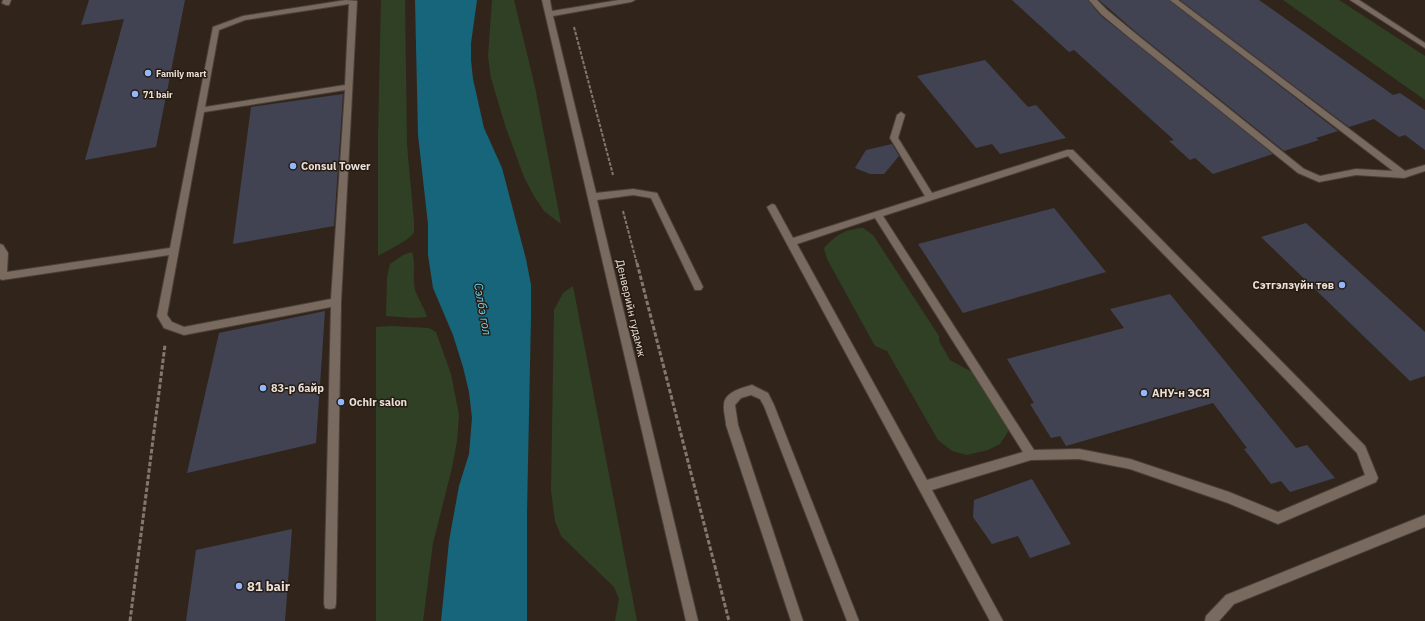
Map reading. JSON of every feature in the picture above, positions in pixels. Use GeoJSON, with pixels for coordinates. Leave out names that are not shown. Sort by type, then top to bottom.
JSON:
{"type":"FeatureCollection","features":[{"type":"Feature","properties":{"kind":"street","name":"Денверийн гудамж"},"geometry":{"type":"LineString","coordinates":[[546,0],[692,621]]}},
{"type":"Feature","properties":{"kind":"street"},"geometry":{"type":"LineString","coordinates":[[584,0],[587,8]]}},
{"type":"Feature","properties":{"kind":"street"},"geometry":{"type":"LineString","coordinates":[[550,14],[631,0]]}},
{"type":"Feature","properties":{"kind":"street"},"geometry":{"type":"LineString","coordinates":[[1093,0],[1133,36],[1301,171],[1319,179],[1356,172],[1404,175],[1425,168]]}},
{"type":"Feature","properties":{"kind":"street"},"geometry":{"type":"LineString","coordinates":[[1174,0],[1404,175]]}},
{"type":"Feature","properties":{"kind":"street"},"geometry":{"type":"LineString","coordinates":[[1354,0],[1425,46]]}},
{"type":"Feature","properties":{"kind":"street"},"geometry":{"type":"LineString","coordinates":[[330,603],[336,302],[350,87],[353,1],[243,18],[216,29],[202,110],[162,316],[168,325],[184,331],[336,302]]}},
{"type":"Feature","properties":{"kind":"street"},"geometry":{"type":"LineString","coordinates":[[202,110],[350,87]]}},
{"type":"Feature","properties":{"kind":"street"},"geometry":{"type":"LineString","coordinates":[[901,115],[894,138],[930,197]]}},
{"type":"Feature","properties":{"kind":"street"},"geometry":{"type":"LineString","coordinates":[[791,242],[1070,152],[1361,450],[1372,478],[1278,518],[1229,498],[1130,464],[1079,454],[1031,454],[923,487]]}},
{"type":"Feature","properties":{"kind":"street"},"geometry":{"type":"LineString","coordinates":[[593,197],[633,192],[654,196],[698,287]]}},
{"type":"Feature","properties":{"kind":"street"},"geometry":{"type":"LineString","coordinates":[[772,207],[997,621]]}},
{"type":"Feature","properties":{"kind":"street"},"geometry":{"type":"LineString","coordinates":[[877,214],[1031,454]]}},
{"type":"Feature","properties":{"kind":"street"},"geometry":{"type":"LineString","coordinates":[[0,248],[3,253],[1,276],[175,251]]}},
{"type":"Feature","properties":{"kind":"street"},"geometry":{"type":"LineString","coordinates":[[797,621],[732,425],[729,404],[738,394],[752,390],[764,396],[769,405],[853,621]]}},
{"type":"Feature","properties":{"kind":"street"},"geometry":{"type":"LineString","coordinates":[[1211,621],[1230,599],[1425,521]]}},
{"type":"Feature","properties":{"kind":"path"},"geometry":{"type":"LineString","coordinates":[[570,11],[729,621]]}},
{"type":"Feature","properties":{"kind":"path"},"geometry":{"type":"LineString","coordinates":[[130,621],[168,325]]}},
{"type":"Feature","properties":{"kind":"green space"},"geometry":{"type":"Polygon","coordinates":[[[381,0],[405,0],[407,145],[414,232],[409,238],[378,256],[378,135],[381,0]]]}},
{"type":"Feature","properties":{"kind":"green space"},"geometry":{"type":"Polygon","coordinates":[[[492,0],[514,0],[535,87],[561,224],[544,211],[534,196],[524,177],[505,125],[491,78],[488,56],[492,0]]]}},
{"type":"Feature","properties":{"kind":"green space"},"geometry":{"type":"Polygon","coordinates":[[[1283,0],[1339,0],[1425,56],[1425,100],[1283,0]]]}},
{"type":"Feature","properties":{"kind":"green space"},"geometry":{"type":"Polygon","coordinates":[[[863,228],[873,235],[939,336],[939,341],[950,360],[972,372],[1011,427],[1000,444],[988,450],[967,455],[952,451],[938,440],[887,351],[875,346],[827,259],[824,248],[846,231],[863,228]]]}},
{"type":"Feature","properties":{"kind":"green space"},"geometry":{"type":"Polygon","coordinates":[[[412,252],[414,261],[415,290],[427,317],[414,318],[386,316],[387,277],[390,264],[403,255],[412,252]]]}},
{"type":"Feature","properties":{"kind":"green space"},"geometry":{"type":"Polygon","coordinates":[[[573,286],[637,621],[615,621],[619,599],[614,587],[561,536],[555,521],[551,491],[554,310],[563,293],[573,286]]]}},
{"type":"Feature","properties":{"kind":"green space"},"geometry":{"type":"Polygon","coordinates":[[[392,326],[429,328],[436,332],[451,374],[459,415],[457,441],[452,468],[433,543],[423,621],[376,621],[376,327],[392,326]]]}},
{"type":"Feature","properties":{"kind":"water","name":"Сэлбэ гол"},"geometry":{"type":"Polygon","coordinates":[[[415,0],[477,0],[471,43],[473,79],[484,128],[502,168],[526,259],[531,285],[527,513],[527,621],[441,621],[449,541],[459,486],[469,454],[472,418],[469,392],[463,367],[453,335],[433,288],[428,255],[428,224],[418,135],[415,0]]]}},
{"type":"Feature","properties":{"kind":"building","name":"71 bair"},"geometry":{"type":"Polygon","coordinates":[[[89,0],[185,0],[156,147],[85,160],[124,19],[81,25],[89,0]]]}},
{"type":"Feature","properties":{"kind":"building"},"geometry":{"type":"Polygon","coordinates":[[[1012,0],[1088,0],[1100,15],[1273,154],[1213,174],[1195,158],[1190,160],[1169,141],[1174,140],[1074,50],[1069,52],[1012,0]]]}},
{"type":"Feature","properties":{"kind":"building"},"geometry":{"type":"Polygon","coordinates":[[[1099,0],[1169,0],[1338,131],[1316,138],[1319,140],[1284,151],[1137,33],[1099,0]]]}},
{"type":"Feature","properties":{"kind":"building"},"geometry":{"type":"Polygon","coordinates":[[[1180,0],[1259,0],[1393,95],[1400,93],[1425,110],[1425,150],[1405,135],[1399,137],[1374,119],[1349,127],[1180,0]]]}},
{"type":"Feature","properties":{"kind":"building"},"geometry":{"type":"Polygon","coordinates":[[[985,60],[1028,107],[1036,105],[1066,138],[1000,154],[992,144],[976,148],[917,76],[985,60]]]}},
{"type":"Feature","properties":{"kind":"building","name":"Consul Tower"},"geometry":{"type":"Polygon","coordinates":[[[343,94],[334,226],[233,244],[251,107],[343,94]]]}},
{"type":"Feature","properties":{"kind":"building"},"geometry":{"type":"Polygon","coordinates":[[[892,144],[899,156],[884,174],[870,174],[855,168],[866,150],[892,144]]]}},
{"type":"Feature","properties":{"kind":"building"},"geometry":{"type":"Polygon","coordinates":[[[1054,208],[1106,272],[963,313],[918,244],[1054,208]]]}},
{"type":"Feature","properties":{"kind":"building","name":"Сэтгэлзүйн төв"},"geometry":{"type":"Polygon","coordinates":[[[1306,223],[1425,332],[1425,376],[1410,381],[1261,237],[1306,223]]]}},
{"type":"Feature","properties":{"kind":"building","name":"АНУ-н ЭСЯ"},"geometry":{"type":"Polygon","coordinates":[[[1170,294],[1296,448],[1307,445],[1335,478],[1290,492],[1281,481],[1271,484],[1244,449],[1247,448],[1213,403],[1066,446],[1060,436],[1051,438],[1030,404],[1034,403],[1007,359],[1124,328],[1110,309],[1170,294]]]}},
{"type":"Feature","properties":{"kind":"building","name":"83-р байр"},"geometry":{"type":"Polygon","coordinates":[[[325,311],[316,443],[187,473],[219,333],[325,311]]]}},
{"type":"Feature","properties":{"kind":"building"},"geometry":{"type":"Polygon","coordinates":[[[1032,479],[1071,544],[1030,558],[1018,536],[992,544],[973,517],[974,500],[1032,479]]]}},
{"type":"Feature","properties":{"kind":"building","name":"81 bair"},"geometry":{"type":"Polygon","coordinates":[[[292,529],[285,621],[186,621],[196,550],[292,529]]]}},
{"type":"Feature","properties":{"kind":"place","name":"Family mart"},"geometry":{"type":"Point","coordinates":[148,73]}},
{"type":"Feature","properties":{"kind":"place","name":"71 bair"},"geometry":{"type":"Point","coordinates":[135,94]}},
{"type":"Feature","properties":{"kind":"place","name":"Consul Tower"},"geometry":{"type":"Point","coordinates":[293,166]}},
{"type":"Feature","properties":{"kind":"place","name":"Сэтгэлзүйн төв"},"geometry":{"type":"Point","coordinates":[1342,285]}},
{"type":"Feature","properties":{"kind":"place","name":"83-р байр"},"geometry":{"type":"Point","coordinates":[263,388]}},
{"type":"Feature","properties":{"kind":"place","name":"АНУ-н ЭСЯ"},"geometry":{"type":"Point","coordinates":[1144,393]}},
{"type":"Feature","properties":{"kind":"place","name":"Ochir salon"},"geometry":{"type":"Point","coordinates":[341,402]}},
{"type":"Feature","properties":{"kind":"place","name":"81 bair"},"geometry":{"type":"Point","coordinates":[239,586]}}]}
